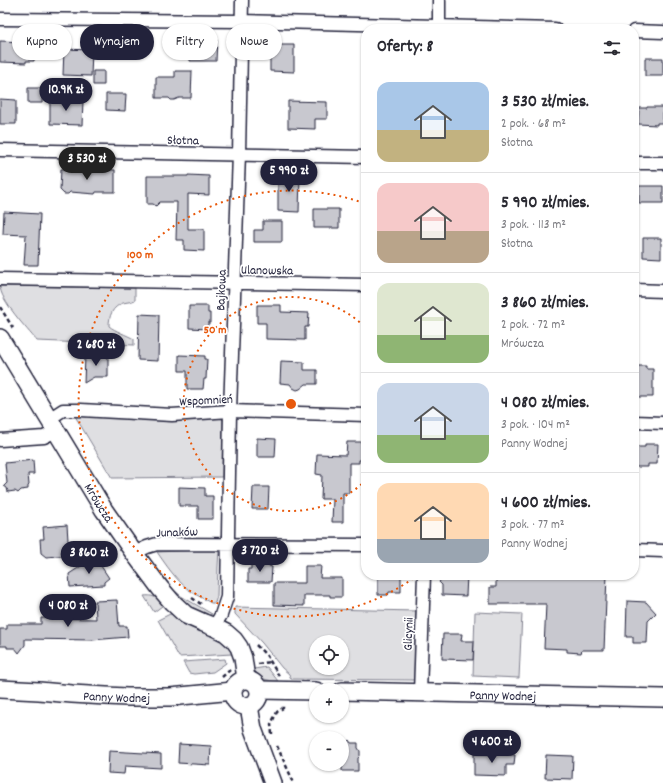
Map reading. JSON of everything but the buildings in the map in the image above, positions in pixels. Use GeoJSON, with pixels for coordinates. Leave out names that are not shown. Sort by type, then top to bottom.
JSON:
{"type":"FeatureCollection","features":[{"type":"Feature","properties":{"kind":"street","name":"Bajkowa"},"geometry":{"type":"LineString","coordinates":[[214,627],[221,615],[227,597],[230,411],[242,0]]}},
{"type":"Feature","properties":{"kind":"street"},"geometry":{"type":"LineString","coordinates":[[439,0],[439,24]]}},
{"type":"Feature","properties":{"kind":"street"},"geometry":{"type":"LineString","coordinates":[[0,18],[241,21],[361,25]]}},
{"type":"Feature","properties":{"kind":"street"},"geometry":{"type":"LineString","coordinates":[[639,31],[663,32]]}},
{"type":"Feature","properties":{"kind":"street","name":"Słotna"},"geometry":{"type":"LineString","coordinates":[[0,150],[361,157]]}},
{"type":"Feature","properties":{"kind":"street"},"geometry":{"type":"LineString","coordinates":[[639,162],[663,163]]}},
{"type":"Feature","properties":{"kind":"street","name":"Ulanowska"},"geometry":{"type":"LineString","coordinates":[[0,280],[361,285]]}},
{"type":"Feature","properties":{"kind":"street"},"geometry":{"type":"LineString","coordinates":[[639,290],[663,291]]}},
{"type":"Feature","properties":{"kind":"street","name":"Mrówcza"},"geometry":{"type":"LineString","coordinates":[[0,338],[104,510],[160,588],[186,615],[226,633],[234,640],[239,647],[250,672]]}},
{"type":"Feature","properties":{"kind":"street","name":"Wspomnień"},"geometry":{"type":"LineString","coordinates":[[0,440],[44,437],[63,410],[172,415],[230,411],[361,415]]}},
{"type":"Feature","properties":{"kind":"street"},"geometry":{"type":"LineString","coordinates":[[639,422],[663,423]]}},
{"type":"Feature","properties":{"kind":"street","name":"Junaków"},"geometry":{"type":"LineString","coordinates":[[134,553],[157,544],[361,545]]}},
{"type":"Feature","properties":{"kind":"street"},"geometry":{"type":"LineString","coordinates":[[639,550],[663,551]]}},
{"type":"Feature","properties":{"kind":"street","name":"Glicynii"},"geometry":{"type":"LineString","coordinates":[[420,693],[424,580]]}},
{"type":"Feature","properties":{"kind":"street"},"geometry":{"type":"LineString","coordinates":[[250,672],[253,681],[260,690],[256,702],[249,706],[244,706],[237,702],[233,695],[236,684],[250,672]]}},
{"type":"Feature","properties":{"kind":"street","name":"Panny Wodnej"},"geometry":{"type":"LineString","coordinates":[[0,689],[134,697],[170,697],[233,691]]}},
{"type":"Feature","properties":{"kind":"street"},"geometry":{"type":"LineString","coordinates":[[260,690],[309,691]]}},
{"type":"Feature","properties":{"kind":"street","name":"Panny Wodnej"},"geometry":{"type":"LineString","coordinates":[[349,691],[663,698]]}},
{"type":"Feature","properties":{"kind":"street"},"geometry":{"type":"LineString","coordinates":[[249,706],[253,729],[273,783]]}},
{"type":"Feature","properties":{"kind":"path"},"geometry":{"type":"LineString","coordinates":[[250,672],[270,662]]}},
{"type":"Feature","properties":{"kind":"path"},"geometry":{"type":"LineString","coordinates":[[217,677],[222,677],[234,666]]}},
{"type":"Feature","properties":{"kind":"path"},"geometry":{"type":"LineString","coordinates":[[273,736],[271,724],[277,712],[283,708],[283,690]]}},
{"type":"Feature","properties":{"kind":"path"},"geometry":{"type":"LineString","coordinates":[[276,743],[294,783]]}},
{"type":"Feature","properties":{"kind":"shaded area"},"geometry":{"type":"Polygon","coordinates":[[[0,286],[135,288],[135,300],[123,303],[114,309],[109,326],[114,330],[134,339],[134,345],[37,341],[4,299],[0,286]]]}},
{"type":"Feature","properties":{"kind":"shaded area"},"geometry":{"type":"Polygon","coordinates":[[[75,416],[223,419],[222,477],[112,478],[75,416]]]}},
{"type":"Feature","properties":{"kind":"shaded area"},"geometry":{"type":"Polygon","coordinates":[[[219,549],[217,596],[215,603],[211,603],[194,594],[184,586],[157,552],[219,549]]]}},
{"type":"Feature","properties":{"kind":"shaded area"},"geometry":{"type":"Polygon","coordinates":[[[156,567],[174,590],[181,596],[212,614],[207,616],[189,606],[177,596],[155,568],[156,567]]]}},
{"type":"Feature","properties":{"kind":"shaded area"},"geometry":{"type":"Polygon","coordinates":[[[144,596],[152,596],[158,599],[162,603],[162,606],[154,612],[144,596]]]}},
{"type":"Feature","properties":{"kind":"shaded area"},"geometry":{"type":"Polygon","coordinates":[[[235,607],[416,611],[414,680],[291,679],[289,674],[282,668],[262,643],[235,614],[235,607]]]}},
{"type":"Feature","properties":{"kind":"shaded area"},"geometry":{"type":"Polygon","coordinates":[[[475,612],[522,614],[519,678],[473,676],[475,612]]]}},
{"type":"Feature","properties":{"kind":"shaded area"},"geometry":{"type":"Polygon","coordinates":[[[170,614],[175,615],[220,639],[232,654],[179,657],[158,620],[170,614]]]}},
{"type":"Feature","properties":{"kind":"shaded area"},"geometry":{"type":"Polygon","coordinates":[[[225,659],[226,663],[213,672],[194,674],[189,673],[183,662],[225,659]]]}},
{"type":"Feature","properties":{"kind":"shaded area"},"geometry":{"type":"Polygon","coordinates":[[[267,667],[278,681],[264,679],[258,675],[254,669],[267,667]]]}}]}
